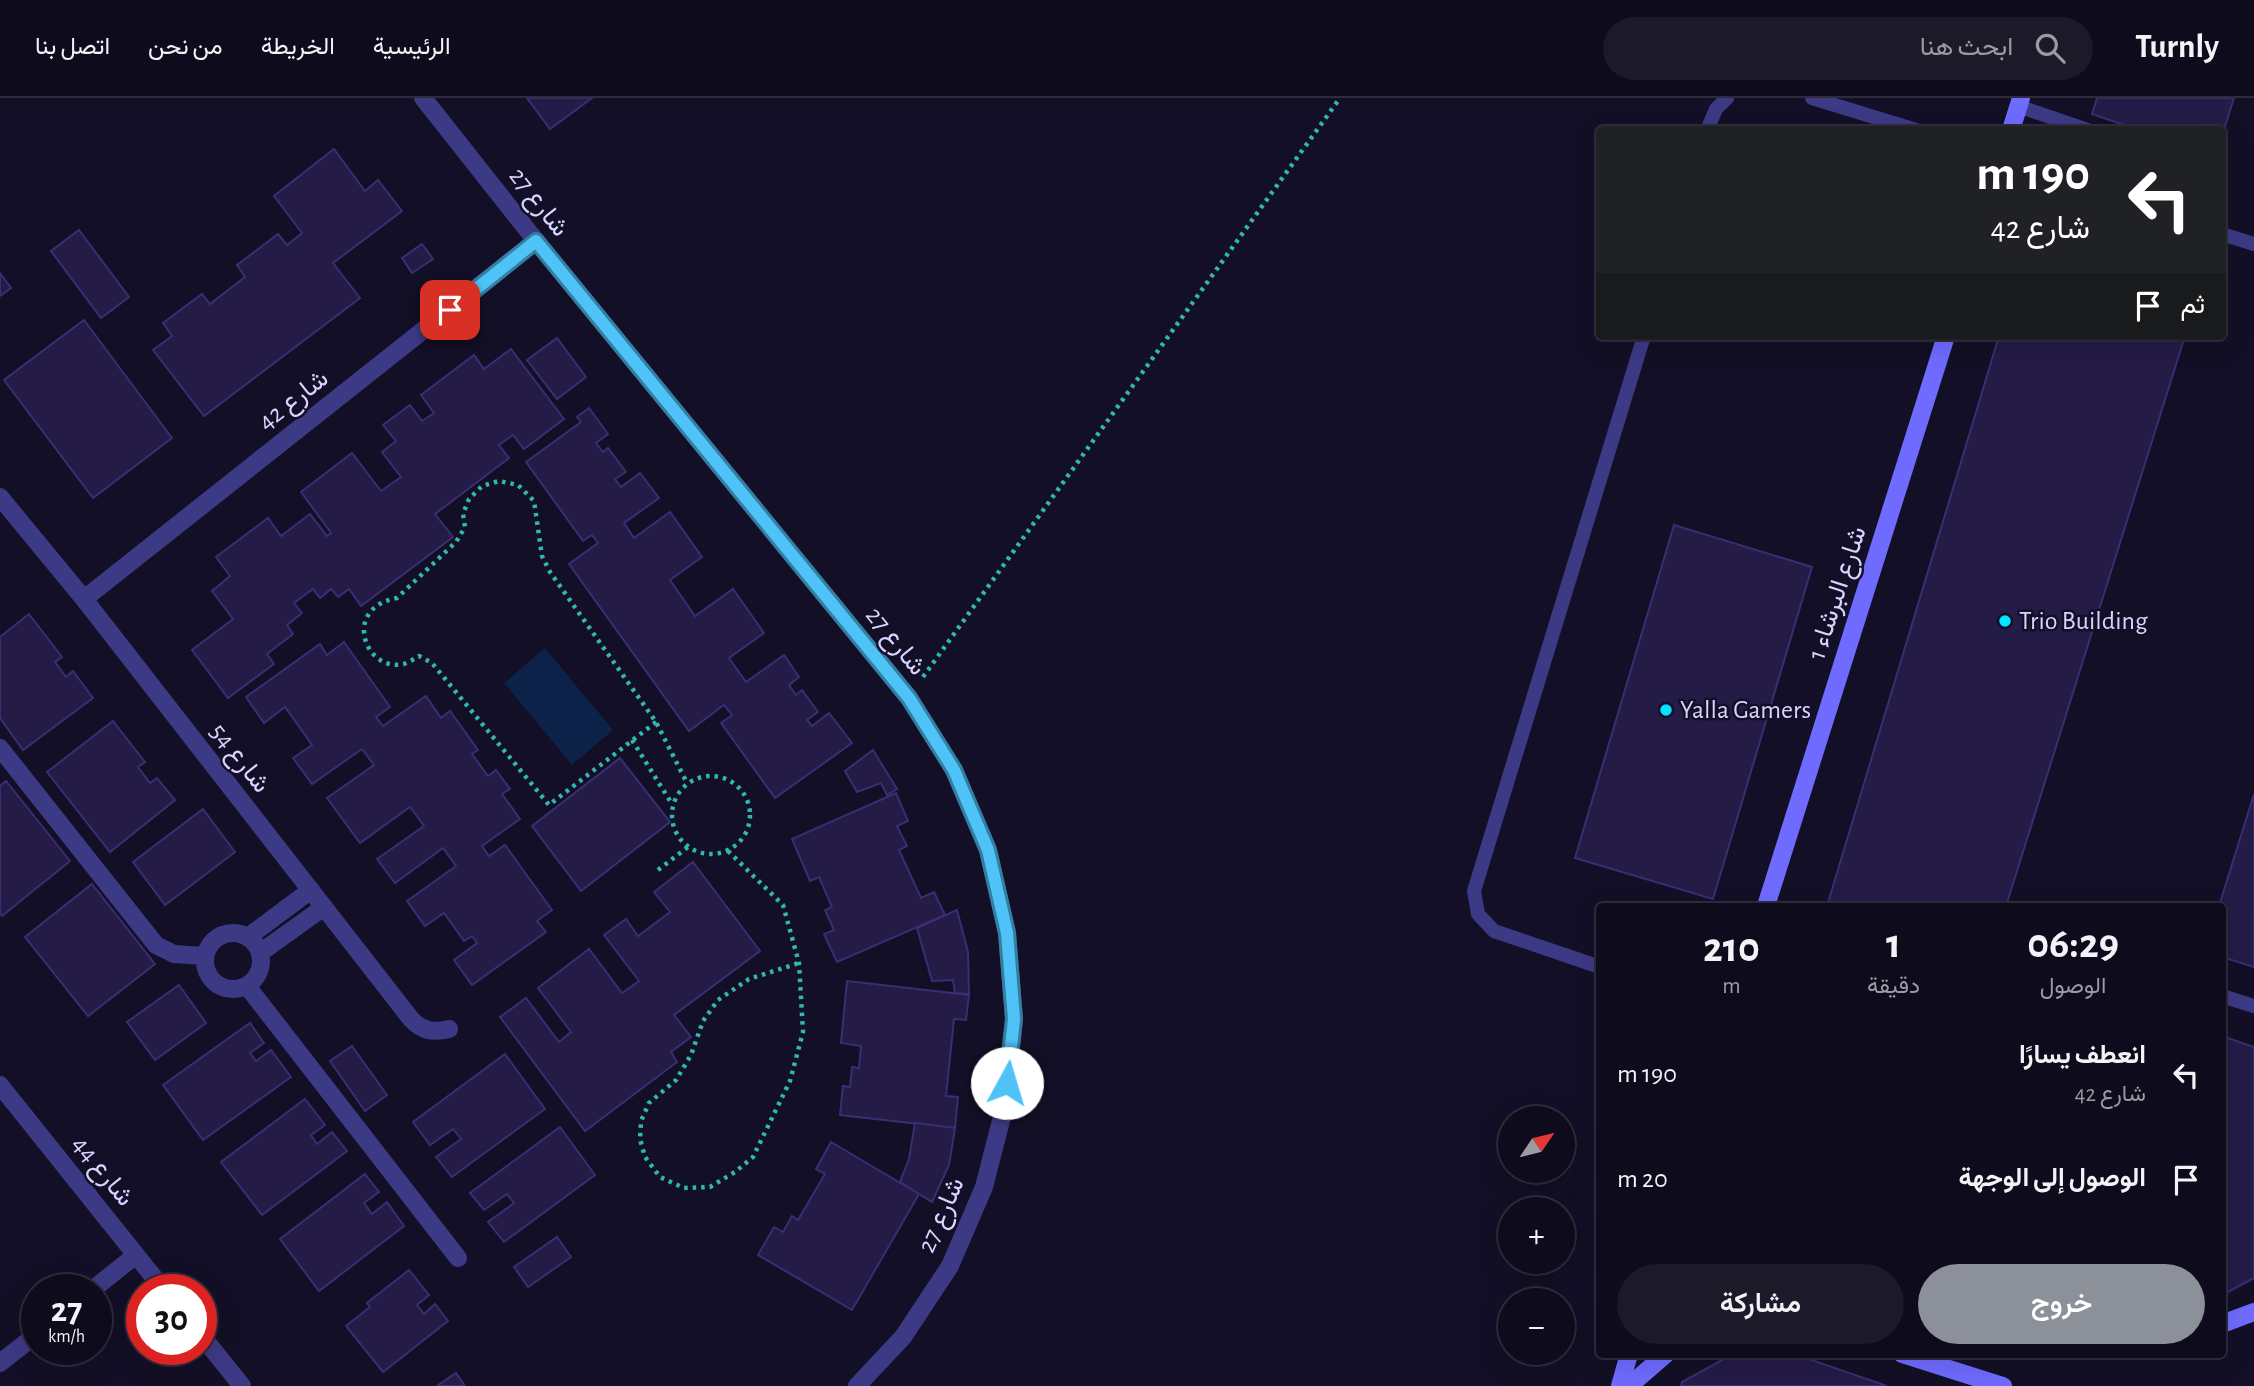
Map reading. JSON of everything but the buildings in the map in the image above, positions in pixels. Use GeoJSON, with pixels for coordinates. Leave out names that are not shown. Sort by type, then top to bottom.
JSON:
{"type":"FeatureCollection","features":[{"type":"Feature","properties":{"kind":"street","name":"شارع 27"},"geometry":{"type":"LineString","coordinates":[[423,98],[536,241],[909,698],[954,770],[988,850],[1007,933],[1014,1019],[1006,1105],[984,1187],[950,1265],[902,1337],[857,1386]]}},
{"type":"Feature","properties":{"kind":"street"},"geometry":{"type":"LineString","coordinates":[[2012,126],[2019,102]]}},
{"type":"Feature","properties":{"kind":"street","name":"شارع 42"},"geometry":{"type":"LineString","coordinates":[[84,599],[536,241]]}},
{"type":"Feature","properties":{"kind":"street","name":"شارع البرشاء 1"},"geometry":{"type":"LineString","coordinates":[[1767,903],[1945,340]]}},
{"type":"Feature","properties":{"kind":"street","name":"شارع 54"},"geometry":{"type":"LineString","coordinates":[[0,497],[84,599],[416,1024],[431,1032],[449,1029]]}},
{"type":"Feature","properties":{"kind":"street"},"geometry":{"type":"LineString","coordinates":[[0,748],[156,945],[174,954],[205,956]]}},
{"type":"Feature","properties":{"kind":"street"},"geometry":{"type":"LineString","coordinates":[[248,937],[311,890]]}},
{"type":"Feature","properties":{"kind":"street"},"geometry":{"type":"LineString","coordinates":[[260,953],[324,907]]}},
{"type":"Feature","properties":{"kind":"street"},"geometry":{"type":"LineString","coordinates":[[230,933],[248,937],[260,953],[259,972],[254,980],[247,986],[231,990],[216,985],[206,972],[205,956],[214,940],[230,933]]}},
{"type":"Feature","properties":{"kind":"street"},"geometry":{"type":"LineString","coordinates":[[247,986],[458,1258]]}},
{"type":"Feature","properties":{"kind":"street","name":"شارع 44"},"geometry":{"type":"LineString","coordinates":[[0,1085],[151,1274]]}},
{"type":"Feature","properties":{"kind":"street"},"geometry":{"type":"LineString","coordinates":[[112,1274],[136,1255]]}},
{"type":"Feature","properties":{"kind":"street"},"geometry":{"type":"LineString","coordinates":[[2226,1322],[2254,1312]]}},
{"type":"Feature","properties":{"kind":"street"},"geometry":{"type":"LineString","coordinates":[[0,1363],[21,1347]]}},
{"type":"Feature","properties":{"kind":"street"},"geometry":{"type":"LineString","coordinates":[[217,1355],[242,1386]]}},
{"type":"Feature","properties":{"kind":"street"},"geometry":{"type":"LineString","coordinates":[[1620,1386],[1628,1358]]}},
{"type":"Feature","properties":{"kind":"street"},"geometry":{"type":"LineString","coordinates":[[1629,1386],[1661,1358]]}},
{"type":"Feature","properties":{"kind":"street"},"geometry":{"type":"LineString","coordinates":[[1915,1358],[2003,1386]]}},
{"type":"Feature","properties":{"kind":"lane"},"geometry":{"type":"LineString","coordinates":[[1709,126],[1716,109],[1727,98]]}},
{"type":"Feature","properties":{"kind":"lane"},"geometry":{"type":"LineString","coordinates":[[1812,98],[1903,126]]}},
{"type":"Feature","properties":{"kind":"lane"},"geometry":{"type":"LineString","coordinates":[[2019,102],[2078,126]]}},
{"type":"Feature","properties":{"kind":"lane"},"geometry":{"type":"LineString","coordinates":[[2226,235],[2254,244]]}},
{"type":"Feature","properties":{"kind":"lane"},"geometry":{"type":"LineString","coordinates":[[1596,966],[1494,931],[1478,914],[1474,891],[1643,340]]}},
{"type":"Feature","properties":{"kind":"lane"},"geometry":{"type":"LineString","coordinates":[[2226,997],[2254,1006]]}},
{"type":"Feature","properties":{"kind":"path"},"geometry":{"type":"LineString","coordinates":[[909,698],[1340,98]]}},
{"type":"Feature","properties":{"kind":"path"},"geometry":{"type":"LineString","coordinates":[[656,722],[549,805],[432,663],[419,656],[403,664],[389,664],[378,659],[365,643],[364,626],[368,614],[385,600],[397,598],[456,542],[465,527],[463,514],[469,499],[482,486],[499,481],[517,485],[534,501],[542,556],[550,572],[656,722],[687,783]]}},
{"type":"Feature","properties":{"kind":"path"},"geometry":{"type":"LineString","coordinates":[[632,740],[673,805]]}},
{"type":"Feature","properties":{"kind":"path"},"geometry":{"type":"LineString","coordinates":[[719,775],[734,782],[745,794],[751,810],[750,826],[741,841],[728,851],[701,853],[688,847],[678,836],[672,820],[673,805],[678,793],[687,783],[702,776],[719,775]]}},
{"type":"Feature","properties":{"kind":"path"},"geometry":{"type":"LineString","coordinates":[[658,870],[688,847]]}},
{"type":"Feature","properties":{"kind":"path"},"geometry":{"type":"LineString","coordinates":[[728,851],[783,905],[799,963],[803,1031],[790,1081],[753,1157],[710,1187],[684,1188],[660,1177],[645,1157],[640,1139],[641,1121],[649,1103],[677,1080],[691,1055],[703,1021],[718,1000],[749,979],[799,963]]}},
{"type":"Feature","properties":{"kind":"water"},"geometry":{"type":"Polygon","coordinates":[[[545,648],[613,730],[572,765],[504,683],[545,648]]]}},
{"type":"Feature","properties":{"kind":"place","name":"Trio Building"},"geometry":{"type":"Point","coordinates":[2005,621]}},
{"type":"Feature","properties":{"kind":"place","name":"Yalla Gamers"},"geometry":{"type":"Point","coordinates":[1666,710]}},
{"type":"Feature","properties":{"kind":"route"},"geometry":{"type":"LineString","coordinates":[[450,310],[536,241],[909,698],[954,770],[988,850],[1007,933],[1014,1019],[1007,1083]]}}]}
